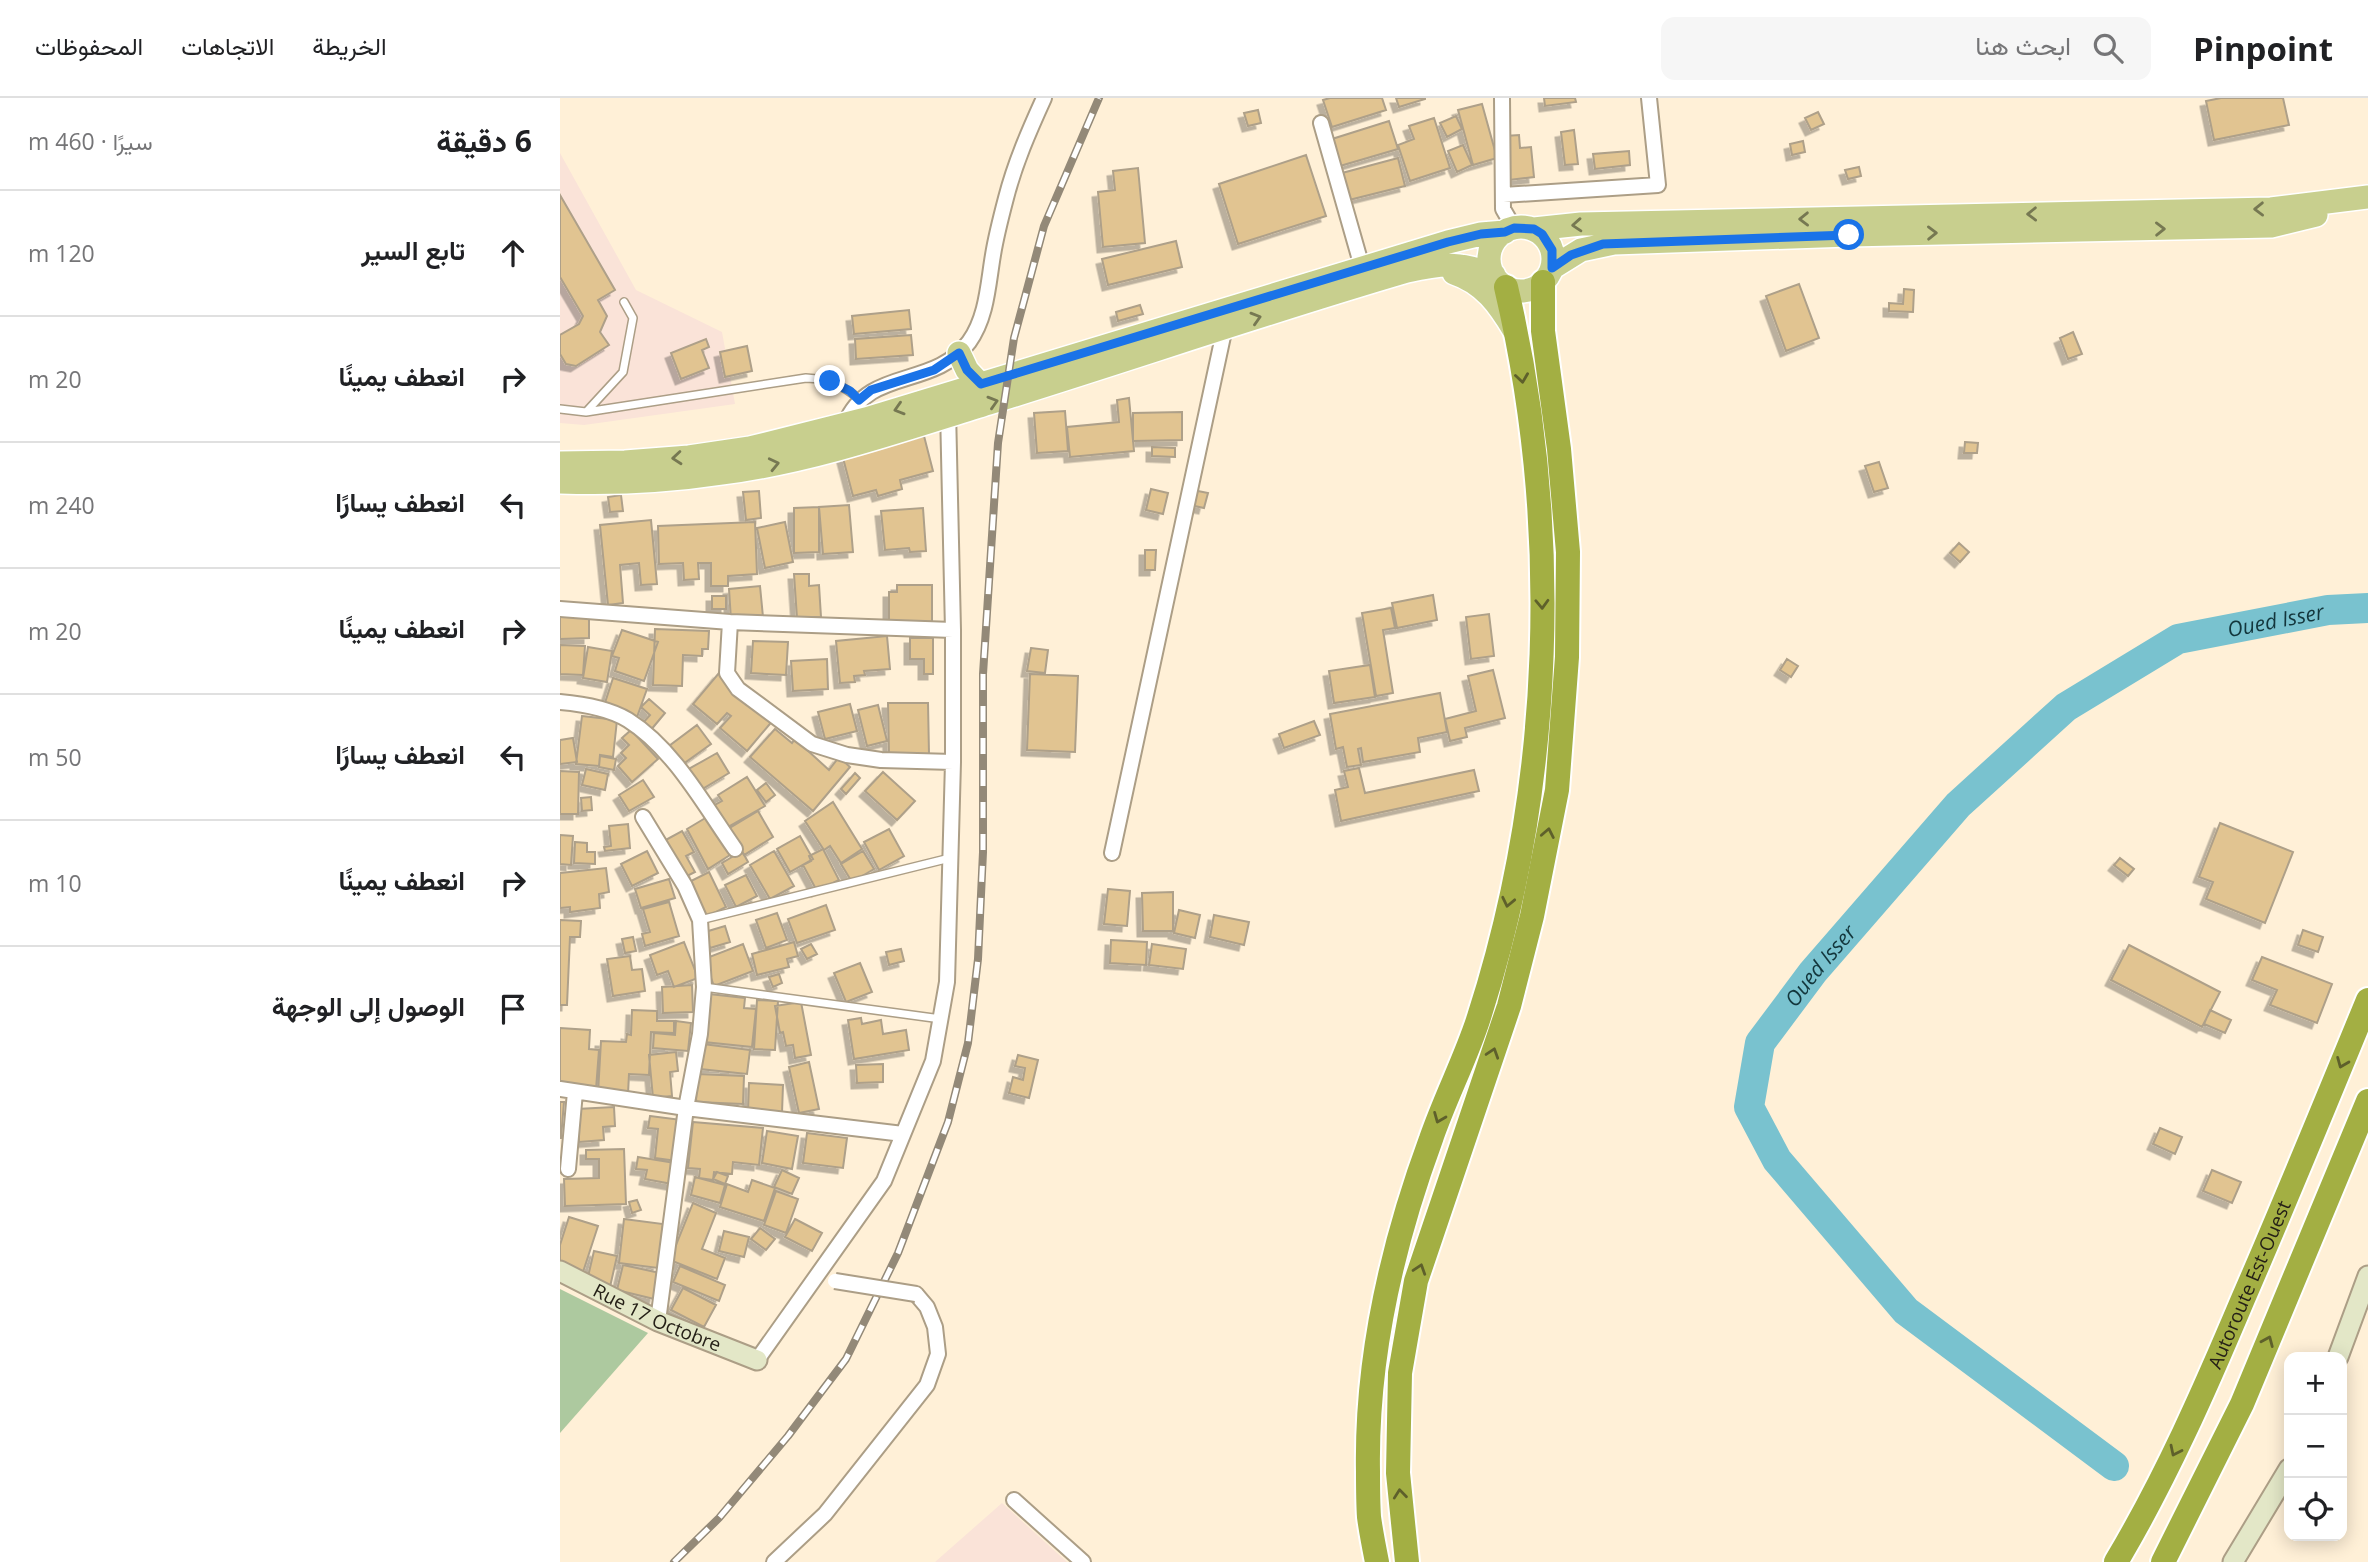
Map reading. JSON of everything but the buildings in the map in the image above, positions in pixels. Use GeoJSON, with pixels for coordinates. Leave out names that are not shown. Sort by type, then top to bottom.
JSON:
{"type":"FeatureCollection","features":[{"type":"Feature","properties":{"kind":"highway"},"geometry":{"type":"LineString","coordinates":[[1407,1562],[1398,1473],[1400,1373],[1416,1281],[1509,1006],[1532,916],[1557,790],[1567,657],[1568,552],[1559,449],[1543,331],[1547,275]]}},
{"type":"Feature","properties":{"kind":"highway"},"geometry":{"type":"LineString","coordinates":[[1377,1562],[1369,1516],[1367,1438],[1374,1357],[1393,1258],[1430,1139],[1479,1018],[1523,835],[1537,735],[1543,621],[1538,490],[1516,333],[1500,281]]}},
{"type":"Feature","properties":{"kind":"highway","name":"Autoroute Est-Ouest"},"geometry":{"type":"LineString","coordinates":[[2116,1562],[2148,1509],[2204,1390],[2368,1000]]}},
{"type":"Feature","properties":{"kind":"highway","name":"Autoroute Est-Ouest"},"geometry":{"type":"LineString","coordinates":[[2163,1562],[2242,1404],[2368,1101]]}},
{"type":"Feature","properties":{"kind":"main road"},"geometry":{"type":"LineString","coordinates":[[560,463],[689,457],[750,448],[845,424],[948,405],[981,384],[1362,267],[1457,240],[1517,230],[1581,224],[2271,209],[2360,199]]}},
{"type":"Feature","properties":{"kind":"main road"},"geometry":{"type":"LineString","coordinates":[[560,482],[594,483],[723,473],[815,454],[948,405],[1428,267],[1458,264],[1521,291],[1529,290],[1581,250],[1614,243],[1862,234],[2271,226],[2308,218],[2360,199]]}},
{"type":"Feature","properties":{"kind":"main road"},"geometry":{"type":"LineString","coordinates":[[1500,281],[1490,266],[1492,247],[1517,230],[1542,234],[1552,250],[1547,275]]}},
{"type":"Feature","properties":{"kind":"main road"},"geometry":{"type":"LineString","coordinates":[[1543,331],[1547,309],[1556,288],[1570,270],[1588,255],[1614,243]]}},
{"type":"Feature","properties":{"kind":"main road"},"geometry":{"type":"LineString","coordinates":[[1428,267],[1456,274],[1476,283],[1495,301],[1516,333]]}},
{"type":"Feature","properties":{"kind":"main road"},"geometry":{"type":"LineString","coordinates":[[959,353],[967,370],[981,384]]}},
{"type":"Feature","properties":{"kind":"street"},"geometry":{"type":"LineString","coordinates":[[845,424],[859,400],[871,390],[934,370],[959,353],[970,341],[982,313],[995,244],[1016,164],[1044,98]]}},
{"type":"Feature","properties":{"kind":"street"},"geometry":{"type":"LineString","coordinates":[[1503,98],[1503,209],[1517,230]]}},
{"type":"Feature","properties":{"kind":"street"},"geometry":{"type":"LineString","coordinates":[[1503,195],[1658,185],[1649,98]]}},
{"type":"Feature","properties":{"kind":"street"},"geometry":{"type":"LineString","coordinates":[[1321,123],[1362,267]]}},
{"type":"Feature","properties":{"kind":"street"},"geometry":{"type":"LineString","coordinates":[[1112,853],[1225,327]]}},
{"type":"Feature","properties":{"kind":"street"},"geometry":{"type":"LineString","coordinates":[[757,1360],[884,1181],[933,1061],[947,982],[953,762],[948,405]]}},
{"type":"Feature","properties":{"kind":"street"},"geometry":{"type":"LineString","coordinates":[[560,609],[730,622],[953,630]]}},
{"type":"Feature","properties":{"kind":"street"},"geometry":{"type":"LineString","coordinates":[[730,622],[727,673],[738,689],[812,744],[847,755],[881,760],[953,762]]}},
{"type":"Feature","properties":{"kind":"street"},"geometry":{"type":"LineString","coordinates":[[560,702],[595,706],[627,719],[661,747],[735,849]]}},
{"type":"Feature","properties":{"kind":"street"},"geometry":{"type":"LineString","coordinates":[[643,817],[685,886],[700,920],[704,987],[700,1034],[686,1108],[658,1321]]}},
{"type":"Feature","properties":{"kind":"street"},"geometry":{"type":"LineString","coordinates":[[568,1170],[567,1091],[903,1134]]}},
{"type":"Feature","properties":{"kind":"street","name":"Rue 17 Octobre"},"geometry":{"type":"LineString","coordinates":[[560,1271],[658,1321],[757,1360]]}},
{"type":"Feature","properties":{"kind":"street"},"geometry":{"type":"LineString","coordinates":[[774,1562],[825,1514],[927,1385],[938,1354],[934,1327],[927,1307],[916,1294],[817,1276]]}},
{"type":"Feature","properties":{"kind":"street"},"geometry":{"type":"LineString","coordinates":[[2340,1352],[2368,1276]]}},
{"type":"Feature","properties":{"kind":"street"},"geometry":{"type":"LineString","coordinates":[[2233,1562],[2284,1477]]}},
{"type":"Feature","properties":{"kind":"street"},"geometry":{"type":"LineString","coordinates":[[1014,1500],[1083,1562]]}},
{"type":"Feature","properties":{"kind":"lane"},"geometry":{"type":"LineString","coordinates":[[586,412],[623,372],[633,318],[624,302]]}},
{"type":"Feature","properties":{"kind":"lane"},"geometry":{"type":"LineString","coordinates":[[560,409],[586,412],[806,378],[841,386],[859,400]]}},
{"type":"Feature","properties":{"kind":"lane"},"geometry":{"type":"LineString","coordinates":[[700,920],[950,858]]}},
{"type":"Feature","properties":{"kind":"lane"},"geometry":{"type":"LineString","coordinates":[[704,987],[941,1019]]}},
{"type":"Feature","properties":{"kind":"shaded area"},"geometry":{"type":"Polygon","coordinates":[[[560,153],[636,290],[722,332],[735,404],[584,425],[560,423],[560,153]]]}},
{"type":"Feature","properties":{"kind":"shaded area"},"geometry":{"type":"Polygon","coordinates":[[[1002,1503],[1067,1562],[935,1562],[1002,1503]]]}},
{"type":"Feature","properties":{"kind":"green space"},"geometry":{"type":"Polygon","coordinates":[[[560,1289],[648,1333],[560,1433],[560,1289]]]}},
{"type":"Feature","properties":{"kind":"waterway","name":"Oued Isser"},"geometry":{"type":"LineString","coordinates":[[2114,1466],[1906,1311],[1777,1160],[1749,1107],[1760,1043],[1813,972],[1958,805],[2066,707],[2178,639],[2328,610],[2368,608]]}},
{"type":"Feature","properties":{"kind":"railway"},"geometry":{"type":"LineString","coordinates":[[674,1562],[719,1518],[788,1436],[846,1359],[898,1253],[948,1122],[968,1043],[978,959],[983,852],[983,674],[998,443],[1014,338],[1044,226],[1099,98]]}},
{"type":"Feature","properties":{"kind":"route"},"geometry":{"type":"LineString","coordinates":[[830,381],[850,391],[859,400],[871,390],[934,370],[959,353],[967,370],[981,384],[1448,242],[1514,228],[1534,229],[1542,234],[1552,250],[1552,268],[1581,250],[1603,244],[1849,235]]}}]}
